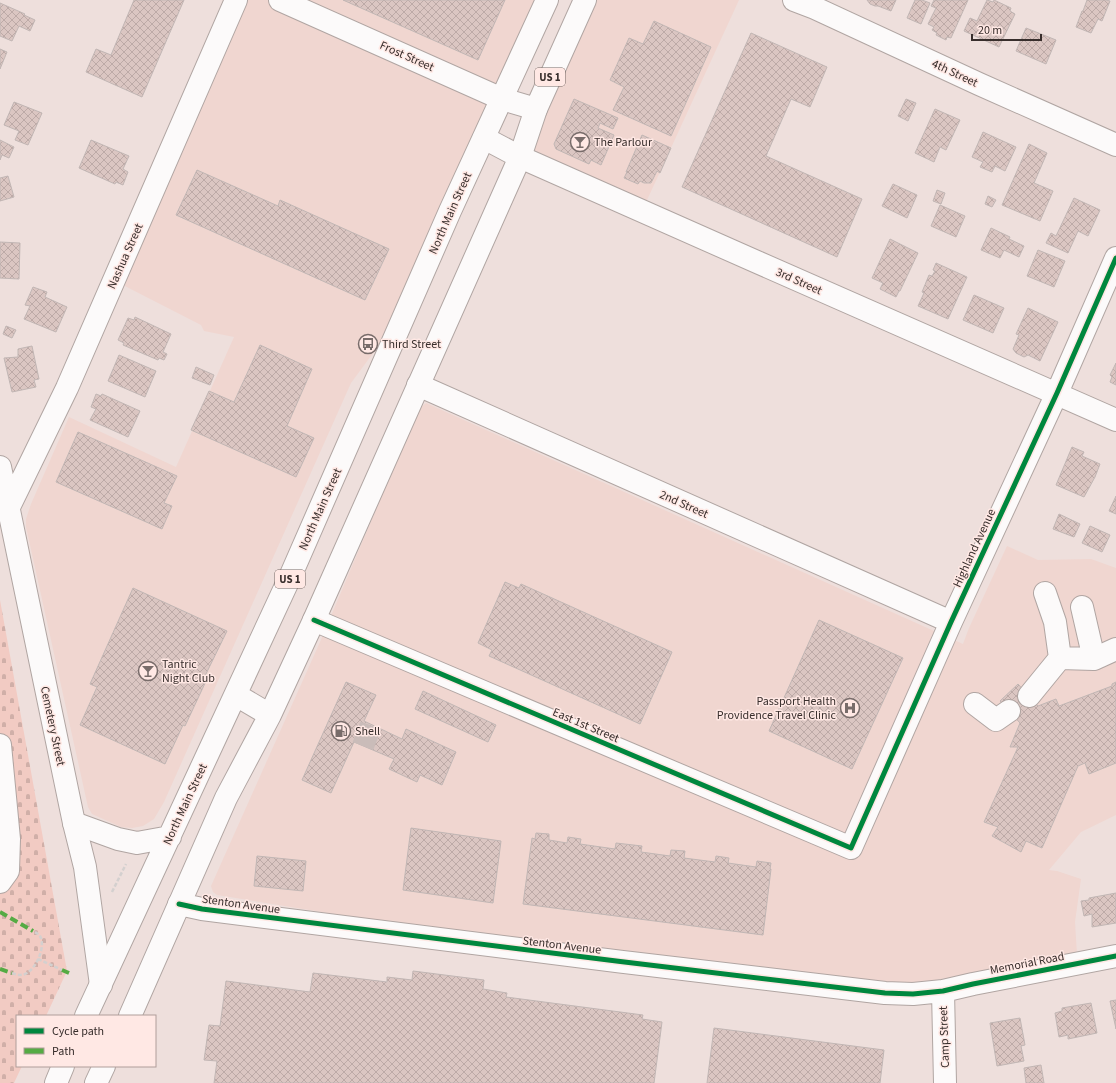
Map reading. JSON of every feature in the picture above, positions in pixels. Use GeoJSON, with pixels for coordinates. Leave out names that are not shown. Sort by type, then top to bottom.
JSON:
{"type":"FeatureCollection","features":[{"type":"Feature","properties":{"kind":"street","name":"Nashua Street"},"geometry":{"type":"LineString","coordinates":[[8,509],[67,388],[236,0]]}},
{"type":"Feature","properties":{"kind":"street","name":"Frost Street"},"geometry":{"type":"LineString","coordinates":[[280,0],[502,99],[536,109]]}},
{"type":"Feature","properties":{"kind":"street","name":"North Main Street"},"geometry":{"type":"LineString","coordinates":[[86,1015],[290,577],[450,211],[547,0]]}},
{"type":"Feature","properties":{"kind":"street","name":"US 1"},"geometry":{"type":"LineString","coordinates":[[130,1015],[226,798],[270,715],[314,620],[520,156],[536,109],[585,0]]}},
{"type":"Feature","properties":{"kind":"street","name":"4th Street"},"geometry":{"type":"LineString","coordinates":[[794,0],[815,8],[986,88],[1116,145]]}},
{"type":"Feature","properties":{"kind":"street","name":"3rd Street"},"geometry":{"type":"LineString","coordinates":[[484,138],[520,156],[757,262],[1116,420]]}},
{"type":"Feature","properties":{"kind":"street","name":"Highland Avenue"},"geometry":{"type":"LineString","coordinates":[[852,848],[951,622],[1057,393],[1116,258]]}},
{"type":"Feature","properties":{"kind":"street","name":"2nd Street"},"geometry":{"type":"LineString","coordinates":[[418,385],[951,622]]}},
{"type":"Feature","properties":{"kind":"street","name":"Cemetery Street"},"geometry":{"type":"LineString","coordinates":[[0,468],[74,823],[85,867],[101,985]]}},
{"type":"Feature","properties":{"kind":"street"},"geometry":{"type":"LineString","coordinates":[[1029,696],[1060,658],[1055,622],[1045,594]]}},
{"type":"Feature","properties":{"kind":"street"},"geometry":{"type":"LineString","coordinates":[[1082,607],[1094,659]]}},
{"type":"Feature","properties":{"kind":"street","name":"East 1st Street"},"geometry":{"type":"LineString","coordinates":[[314,620],[852,848]]}},
{"type":"Feature","properties":{"kind":"street"},"geometry":{"type":"LineString","coordinates":[[1060,658],[1094,659],[1116,649]]}},
{"type":"Feature","properties":{"kind":"street"},"geometry":{"type":"LineString","coordinates":[[236,695],[270,715]]}},
{"type":"Feature","properties":{"kind":"street"},"geometry":{"type":"LineString","coordinates":[[975,704],[996,720],[1009,711]]}},
{"type":"Feature","properties":{"kind":"street"},"geometry":{"type":"LineString","coordinates":[[0,745],[9,839],[8,871],[0,882]]}},
{"type":"Feature","properties":{"kind":"street"},"geometry":{"type":"LineString","coordinates":[[74,823],[118,839],[137,843],[170,837]]}},
{"type":"Feature","properties":{"kind":"street","name":"Stenton Avenue"},"geometry":{"type":"LineString","coordinates":[[179,904],[202,909],[679,970],[885,993],[913,994],[943,991]]}},
{"type":"Feature","properties":{"kind":"street","name":"Memorial Road"},"geometry":{"type":"LineString","coordinates":[[943,991],[1116,956]]}},
{"type":"Feature","properties":{"kind":"street","name":"Camp Street"},"geometry":{"type":"LineString","coordinates":[[943,991],[945,1083]]}},
{"type":"Feature","properties":{"kind":"street"},"geometry":{"type":"LineString","coordinates":[[56,1083],[63,1067]]}},
{"type":"Feature","properties":{"kind":"street"},"geometry":{"type":"LineString","coordinates":[[96,1083],[104,1067]]}},
{"type":"Feature","properties":{"kind":"path"},"geometry":{"type":"LineString","coordinates":[[110,895],[127,864]]}},
{"type":"Feature","properties":{"kind":"path"},"geometry":{"type":"LineString","coordinates":[[12,973],[18,975],[27,973],[34,967],[38,959],[42,941],[38,934],[33,931]]}},
{"type":"Feature","properties":{"kind":"path"},"geometry":{"type":"LineString","coordinates":[[38,959],[62,970]]}},
{"type":"Feature","properties":{"kind":"shaded area"},"geometry":{"type":"Polygon","coordinates":[[[240,0],[547,0],[416,295],[351,383],[164,802],[154,819],[143,826],[132,828],[121,827],[92,814],[88,807],[26,527],[26,519],[31,504],[69,417],[176,467],[234,337],[204,331],[201,325],[115,281],[240,0]]]}},
{"type":"Feature","properties":{"kind":"shaded area"},"geometry":{"type":"Polygon","coordinates":[[[589,0],[739,0],[642,211],[527,157],[589,0]]]}},
{"type":"Feature","properties":{"kind":"shaded area"},"geometry":{"type":"Polygon","coordinates":[[[426,403],[963,644],[1007,546],[1038,560],[1091,559],[1116,568],[1116,815],[1081,832],[1049,870],[1057,871],[1081,879],[1075,922],[1077,955],[930,981],[831,995],[217,895],[213,892],[211,886],[320,642],[418,410],[426,403]]]}},
{"type":"Feature","properties":{"kind":"green space"},"geometry":{"type":"Polygon","coordinates":[[[0,600],[67,971],[46,1015],[16,1015],[16,1067],[22,1067],[14,1083],[0,1083],[0,600]]]}},
{"type":"Feature","properties":{"kind":"building"},"geometry":{"type":"Polygon","coordinates":[[[134,0],[184,0],[142,97],[86,72],[96,49],[111,55],[134,0]]]}},
{"type":"Feature","properties":{"kind":"building"},"geometry":{"type":"Polygon","coordinates":[[[343,0],[505,0],[478,60],[343,0]]]}},
{"type":"Feature","properties":{"kind":"building"},"geometry":{"type":"Polygon","coordinates":[[[867,0],[896,0],[891,11],[870,4],[867,0]]]}},
{"type":"Feature","properties":{"kind":"building"},"geometry":{"type":"Polygon","coordinates":[[[915,0],[922,0],[930,3],[921,24],[907,18],[915,0]]]}},
{"type":"Feature","properties":{"kind":"building"},"geometry":{"type":"Polygon","coordinates":[[[934,0],[968,0],[951,38],[947,37],[946,40],[936,35],[937,33],[932,30],[934,27],[928,24],[936,8],[931,6],[934,0]]]}},
{"type":"Feature","properties":{"kind":"building"},"geometry":{"type":"Polygon","coordinates":[[[987,0],[993,2],[994,0],[1011,8],[1010,11],[1015,14],[999,47],[964,31],[970,18],[977,21],[987,0]]]}},
{"type":"Feature","properties":{"kind":"building"},"geometry":{"type":"Polygon","coordinates":[[[1087,0],[1110,1],[1102,21],[1098,19],[1091,33],[1076,27],[1087,0]]]}},
{"type":"Feature","properties":{"kind":"building"},"geometry":{"type":"Polygon","coordinates":[[[0,3],[35,20],[30,31],[19,26],[12,41],[0,36],[0,3]]]}},
{"type":"Feature","properties":{"kind":"building"},"geometry":{"type":"Polygon","coordinates":[[[654,21],[711,47],[671,136],[613,110],[624,87],[610,80],[629,38],[643,44],[654,21]]]}},
{"type":"Feature","properties":{"kind":"building"},"geometry":{"type":"Polygon","coordinates":[[[1026,28],[1056,40],[1046,64],[1016,51],[1026,28]]]}},
{"type":"Feature","properties":{"kind":"building"},"geometry":{"type":"Polygon","coordinates":[[[751,33],[827,67],[810,107],[791,99],[766,156],[862,199],[837,257],[682,187],[751,33]]]}},
{"type":"Feature","properties":{"kind":"building"},"geometry":{"type":"Polygon","coordinates":[[[0,49],[7,52],[0,69],[0,49]]]}},
{"type":"Feature","properties":{"kind":"building"},"geometry":{"type":"Polygon","coordinates":[[[574,99],[618,118],[613,129],[600,123],[598,128],[614,135],[601,165],[591,160],[589,164],[556,149],[554,144],[574,99]]]}},
{"type":"Feature","properties":{"kind":"building"},"geometry":{"type":"Polygon","coordinates":[[[906,99],[916,103],[908,121],[898,116],[906,99]]]}},
{"type":"Feature","properties":{"kind":"building"},"geometry":{"type":"Polygon","coordinates":[[[14,102],[42,113],[28,145],[15,140],[19,131],[4,125],[14,102]]]}},
{"type":"Feature","properties":{"kind":"building"},"geometry":{"type":"Polygon","coordinates":[[[935,109],[960,120],[946,150],[940,147],[934,162],[915,153],[935,109]]]}},
{"type":"Feature","properties":{"kind":"building"},"geometry":{"type":"Polygon","coordinates":[[[983,132],[1016,147],[1005,171],[995,166],[992,172],[980,167],[983,162],[972,157],[983,132]]]}},
{"type":"Feature","properties":{"kind":"building"},"geometry":{"type":"Polygon","coordinates":[[[642,135],[671,148],[660,173],[657,171],[651,183],[644,183],[640,181],[638,184],[624,178],[642,135]]]}},
{"type":"Feature","properties":{"kind":"building"},"geometry":{"type":"Polygon","coordinates":[[[0,140],[14,147],[9,158],[2,155],[0,160],[0,140]]]}},
{"type":"Feature","properties":{"kind":"building"},"geometry":{"type":"Polygon","coordinates":[[[91,140],[129,156],[123,169],[128,172],[123,185],[116,182],[115,184],[79,168],[91,140]]]}},
{"type":"Feature","properties":{"kind":"building"},"geometry":{"type":"Polygon","coordinates":[[[1029,144],[1047,153],[1034,183],[1053,191],[1040,221],[1002,205],[1029,144]]]}},
{"type":"Feature","properties":{"kind":"building"},"geometry":{"type":"Polygon","coordinates":[[[197,170],[278,206],[280,200],[389,249],[365,300],[176,215],[197,170]]]}},
{"type":"Feature","properties":{"kind":"building"},"geometry":{"type":"Polygon","coordinates":[[[8,176],[14,197],[0,201],[0,178],[8,176]]]}},
{"type":"Feature","properties":{"kind":"building"},"geometry":{"type":"Polygon","coordinates":[[[893,184],[917,195],[907,218],[882,206],[893,184]]]}},
{"type":"Feature","properties":{"kind":"building"},"geometry":{"type":"Polygon","coordinates":[[[937,190],[945,193],[941,204],[933,201],[937,190]]]}},
{"type":"Feature","properties":{"kind":"building"},"geometry":{"type":"Polygon","coordinates":[[[988,196],[996,200],[992,207],[985,204],[988,196]]]}},
{"type":"Feature","properties":{"kind":"building"},"geometry":{"type":"Polygon","coordinates":[[[1074,198],[1100,210],[1088,236],[1078,231],[1068,253],[1046,243],[1051,233],[1056,236],[1074,198]]]}},
{"type":"Feature","properties":{"kind":"building"},"geometry":{"type":"Polygon","coordinates":[[[940,205],[965,216],[956,237],[931,226],[940,205]]]}},
{"type":"Feature","properties":{"kind":"building"},"geometry":{"type":"Polygon","coordinates":[[[991,228],[1024,246],[1019,257],[1004,250],[1000,258],[981,250],[991,228]]]}},
{"type":"Feature","properties":{"kind":"building"},"geometry":{"type":"Polygon","coordinates":[[[890,239],[918,253],[896,297],[880,289],[883,283],[872,278],[890,239]]]}},
{"type":"Feature","properties":{"kind":"building"},"geometry":{"type":"Polygon","coordinates":[[[0,242],[20,243],[19,279],[0,278],[0,242]]]}},
{"type":"Feature","properties":{"kind":"building"},"geometry":{"type":"Polygon","coordinates":[[[1038,250],[1065,261],[1054,287],[1027,276],[1038,250]]]}},
{"type":"Feature","properties":{"kind":"building"},"geometry":{"type":"Polygon","coordinates":[[[936,263],[967,277],[948,319],[918,306],[924,293],[922,292],[929,275],[932,276],[935,271],[933,270],[936,263]]]}},
{"type":"Feature","properties":{"kind":"building"},"geometry":{"type":"Polygon","coordinates":[[[33,287],[47,292],[45,297],[67,307],[56,332],[24,319],[30,306],[25,305],[33,287]]]}},
{"type":"Feature","properties":{"kind":"building"},"geometry":{"type":"Polygon","coordinates":[[[974,295],[1004,308],[993,333],[963,320],[974,295]]]}},
{"type":"Feature","properties":{"kind":"building"},"geometry":{"type":"Polygon","coordinates":[[[1028,308],[1058,322],[1040,361],[1028,355],[1024,357],[1016,353],[1013,349],[1019,335],[1016,334],[1028,308]]]}},
{"type":"Feature","properties":{"kind":"building"},"geometry":{"type":"Polygon","coordinates":[[[135,317],[171,334],[163,352],[167,354],[164,360],[159,358],[158,360],[123,345],[124,343],[118,340],[128,318],[134,320],[135,317]]]}},
{"type":"Feature","properties":{"kind":"building"},"geometry":{"type":"Polygon","coordinates":[[[6,326],[16,330],[12,338],[3,334],[6,326]]]}},
{"type":"Feature","properties":{"kind":"building"},"geometry":{"type":"Polygon","coordinates":[[[260,345],[312,369],[287,426],[314,438],[296,477],[191,430],[209,391],[234,402],[260,345]]]}},
{"type":"Feature","properties":{"kind":"building"},"geometry":{"type":"Polygon","coordinates":[[[32,346],[39,379],[34,380],[36,387],[12,392],[4,358],[18,357],[18,349],[32,346]]]}},
{"type":"Feature","properties":{"kind":"building"},"geometry":{"type":"Polygon","coordinates":[[[119,355],[156,371],[145,397],[108,381],[119,355]]]}},
{"type":"Feature","properties":{"kind":"building"},"geometry":{"type":"Polygon","coordinates":[[[1116,363],[1116,385],[1110,382],[1112,377],[1110,375],[1116,363]]]}},
{"type":"Feature","properties":{"kind":"building"},"geometry":{"type":"Polygon","coordinates":[[[196,367],[214,375],[210,385],[192,378],[196,367]]]}},
{"type":"Feature","properties":{"kind":"building"},"geometry":{"type":"Polygon","coordinates":[[[96,394],[101,396],[102,394],[140,411],[128,437],[90,420],[96,409],[91,407],[96,394]]]}},
{"type":"Feature","properties":{"kind":"building"},"geometry":{"type":"Polygon","coordinates":[[[78,432],[177,476],[164,503],[172,506],[162,529],[56,482],[78,432]]]}},
{"type":"Feature","properties":{"kind":"building"},"geometry":{"type":"Polygon","coordinates":[[[1072,447],[1084,452],[1082,456],[1100,464],[1084,497],[1056,485],[1072,447]]]}},
{"type":"Feature","properties":{"kind":"building"},"geometry":{"type":"Polygon","coordinates":[[[1116,496],[1116,514],[1109,511],[1116,496]]]}},
{"type":"Feature","properties":{"kind":"building"},"geometry":{"type":"Polygon","coordinates":[[[1059,514],[1080,524],[1074,537],[1053,529],[1059,514]]]}},
{"type":"Feature","properties":{"kind":"building"},"geometry":{"type":"Polygon","coordinates":[[[1090,526],[1110,535],[1102,552],[1082,543],[1090,526]]]}},
{"type":"Feature","properties":{"kind":"building"},"geometry":{"type":"Polygon","coordinates":[[[505,582],[519,588],[521,584],[672,652],[640,724],[489,656],[492,650],[478,643],[505,582]]]}},
{"type":"Feature","properties":{"kind":"building"},"geometry":{"type":"Polygon","coordinates":[[[133,588],[227,631],[204,678],[207,679],[165,764],[80,725],[97,687],[90,684],[133,588]]]}},
{"type":"Feature","properties":{"kind":"building"},"geometry":{"type":"Polygon","coordinates":[[[819,620],[903,658],[852,769],[769,731],[819,620]]]}},
{"type":"Feature","properties":{"kind":"building"},"geometry":{"type":"Polygon","coordinates":[[[346,682],[376,695],[364,721],[402,739],[406,729],[456,752],[442,785],[420,775],[417,782],[389,769],[394,759],[354,742],[331,793],[302,780],[346,682]]]}},
{"type":"Feature","properties":{"kind":"building"},"geometry":{"type":"Polygon","coordinates":[[[1116,682],[1116,763],[1089,774],[1085,763],[1078,766],[1042,848],[1026,841],[1021,852],[992,836],[998,827],[984,822],[1018,747],[1010,747],[1020,723],[1000,701],[1018,684],[1038,706],[1056,699],[1059,706],[1112,686],[1112,684],[1116,682]]]}},
{"type":"Feature","properties":{"kind":"building"},"geometry":{"type":"Polygon","coordinates":[[[423,691],[496,725],[488,742],[415,709],[423,691]]]}},
{"type":"Feature","properties":{"kind":"building"},"geometry":{"type":"Polygon","coordinates":[[[411,828],[501,841],[493,903],[403,890],[411,828]]]}},
{"type":"Feature","properties":{"kind":"building"},"geometry":{"type":"Polygon","coordinates":[[[536,833],[549,834],[549,840],[567,843],[568,837],[581,839],[580,844],[615,849],[616,843],[642,846],[641,852],[670,856],[671,850],[685,851],[684,858],[715,862],[716,856],[729,858],[728,863],[756,867],[757,861],[771,863],[763,935],[523,904],[532,838],[535,839],[536,833]]]}},
{"type":"Feature","properties":{"kind":"building"},"geometry":{"type":"Polygon","coordinates":[[[257,856],[306,861],[303,891],[254,886],[257,856]]]}},
{"type":"Feature","properties":{"kind":"building"},"geometry":{"type":"Polygon","coordinates":[[[1116,893],[1116,923],[1092,927],[1092,914],[1084,916],[1081,901],[1116,893]]]}},
{"type":"Feature","properties":{"kind":"building"},"geometry":{"type":"Polygon","coordinates":[[[413,971],[484,980],[483,989],[507,993],[506,997],[643,1015],[642,1019],[662,1022],[654,1083],[214,1083],[217,1061],[204,1060],[209,1025],[220,1026],[226,981],[310,992],[313,973],[387,982],[387,977],[412,980],[413,971]]]}},
{"type":"Feature","properties":{"kind":"building"},"geometry":{"type":"Polygon","coordinates":[[[1116,1000],[1116,1029],[1110,1001],[1116,1000]]]}},
{"type":"Feature","properties":{"kind":"building"},"geometry":{"type":"Polygon","coordinates":[[[1091,1003],[1097,1033],[1068,1039],[1068,1035],[1059,1037],[1055,1013],[1062,1011],[1062,1008],[1091,1003]]]}},
{"type":"Feature","properties":{"kind":"building"},"geometry":{"type":"Polygon","coordinates":[[[1020,1018],[1025,1045],[1021,1046],[1024,1061],[997,1066],[990,1023],[1020,1018]]]}},
{"type":"Feature","properties":{"kind":"building"},"geometry":{"type":"Polygon","coordinates":[[[714,1028],[884,1050],[880,1083],[707,1083],[714,1028]]]}},
{"type":"Feature","properties":{"kind":"building"},"geometry":{"type":"Polygon","coordinates":[[[1041,1065],[1044,1083],[1026,1083],[1024,1068],[1041,1065]]]}},
{"type":"Feature","properties":{"kind":"tunnel"},"geometry":{"type":"LineString","coordinates":[[363,746],[371,725]]}},
{"type":"Feature","properties":{"kind":"marked path"},"geometry":{"type":"LineString","coordinates":[[0,912],[33,931]]}},
{"type":"Feature","properties":{"kind":"marked path"},"geometry":{"type":"LineString","coordinates":[[0,969],[12,973]]}},
{"type":"Feature","properties":{"kind":"marked path"},"geometry":{"type":"LineString","coordinates":[[62,970],[69,973]]}},
{"type":"Feature","properties":{"kind":"cycle path"},"geometry":{"type":"LineString","coordinates":[[314,620],[851,848],[951,622],[1057,393],[1116,258]]}},
{"type":"Feature","properties":{"kind":"cycle path"},"geometry":{"type":"LineString","coordinates":[[179,904],[202,909],[885,993],[913,994],[943,991],[1116,956]]}},
{"type":"Feature","properties":{"kind":"place","name":"The Parlour"},"geometry":{"type":"Point","coordinates":[580,142]}},
{"type":"Feature","properties":{"kind":"place","name":"Third Street"},"geometry":{"type":"Point","coordinates":[368,344]}},
{"type":"Feature","properties":{"kind":"place","name":"Tantric Night Club"},"geometry":{"type":"Point","coordinates":[148,671]}},
{"type":"Feature","properties":{"kind":"place","name":"Passport Health Providence Travel Clinic"},"geometry":{"type":"Point","coordinates":[850,708]}},
{"type":"Feature","properties":{"kind":"place","name":"Shell"},"geometry":{"type":"Point","coordinates":[341,731]}}]}
